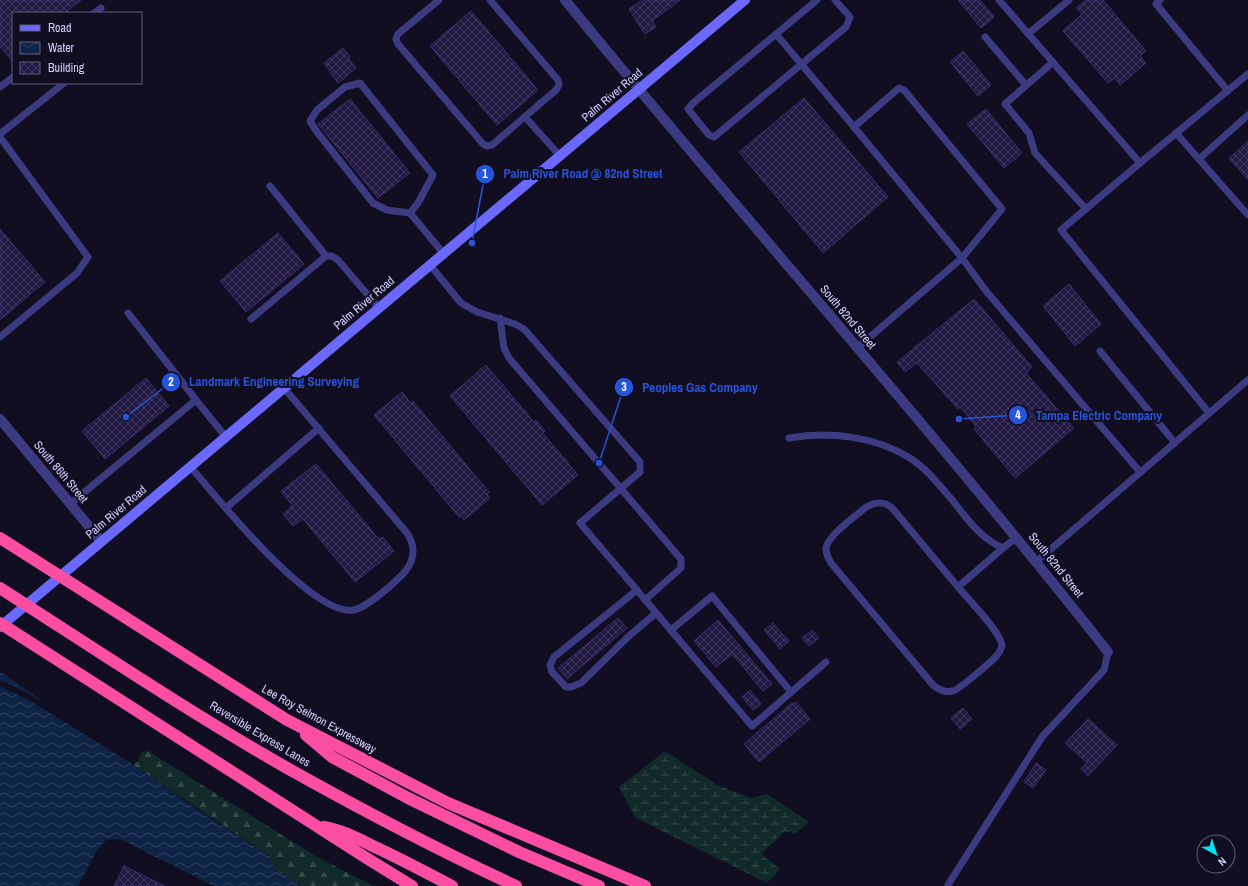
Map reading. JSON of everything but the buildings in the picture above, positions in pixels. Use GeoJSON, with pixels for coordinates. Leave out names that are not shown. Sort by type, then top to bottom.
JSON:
{"type":"FeatureCollection","features":[{"type":"Feature","properties":{"kind":"highway","name":"Lee Roy Selmon Expressway"},"geometry":{"type":"LineString","coordinates":[[0,538],[287,720],[448,804],[645,886]]}},
{"type":"Feature","properties":{"kind":"highway","name":"Reversible Express Lanes"},"geometry":{"type":"LineString","coordinates":[[0,588],[231,735],[287,768],[426,842],[516,886]]}},
{"type":"Feature","properties":{"kind":"highway"},"geometry":{"type":"LineString","coordinates":[[0,623],[412,886]]}},
{"type":"Feature","properties":{"kind":"highway"},"geometry":{"type":"LineString","coordinates":[[287,720],[332,757],[408,798],[520,852],[599,886]]}},
{"type":"Feature","properties":{"kind":"highway"},"geometry":{"type":"LineString","coordinates":[[315,825],[333,828],[350,835],[405,861],[452,886]]}},
{"type":"Feature","properties":{"kind":"street","name":"South 82nd Street"},"geometry":{"type":"LineString","coordinates":[[565,0],[639,90],[1037,561],[1108,652]]}},
{"type":"Feature","properties":{"kind":"street","name":"Palm River Road"},"geometry":{"type":"LineString","coordinates":[[0,627],[745,0]]}},
{"type":"Feature","properties":{"kind":"street","name":"South 86th Street"},"geometry":{"type":"LineString","coordinates":[[0,419],[101,541]]}},
{"type":"Feature","properties":{"kind":"lane"},"geometry":{"type":"LineString","coordinates":[[439,0],[398,34],[396,39],[398,44],[483,144],[488,146],[492,145],[525,117],[556,90],[559,85],[558,80],[490,0]]}},
{"type":"Feature","properties":{"kind":"lane"},"geometry":{"type":"LineString","coordinates":[[817,0],[692,104],[688,109],[709,135],[714,137],[846,27],[850,18],[835,0]]}},
{"type":"Feature","properties":{"kind":"lane"},"geometry":{"type":"LineString","coordinates":[[999,0],[1140,163]]}},
{"type":"Feature","properties":{"kind":"lane"},"geometry":{"type":"LineString","coordinates":[[1028,34],[1069,0]]}},
{"type":"Feature","properties":{"kind":"lane"},"geometry":{"type":"LineString","coordinates":[[1160,0],[1156,4],[1228,91]]}},
{"type":"Feature","properties":{"kind":"lane"},"geometry":{"type":"LineString","coordinates":[[95,12],[101,8]]}},
{"type":"Feature","properties":{"kind":"lane"},"geometry":{"type":"LineString","coordinates":[[776,34],[962,258],[986,291],[1140,472]]}},
{"type":"Feature","properties":{"kind":"lane"},"geometry":{"type":"LineString","coordinates":[[985,37],[1026,85]]}},
{"type":"Feature","properties":{"kind":"lane"},"geometry":{"type":"LineString","coordinates":[[1052,62],[1005,104],[1029,133],[1035,153],[1086,209]]}},
{"type":"Feature","properties":{"kind":"lane"},"geometry":{"type":"LineString","coordinates":[[1209,413],[1061,230],[1248,74]]}},
{"type":"Feature","properties":{"kind":"lane"},"geometry":{"type":"LineString","coordinates":[[0,87],[12,78]]}},
{"type":"Feature","properties":{"kind":"lane"},"geometry":{"type":"LineString","coordinates":[[0,337],[77,273],[88,257],[0,135],[63,84]]}},
{"type":"Feature","properties":{"kind":"lane"},"geometry":{"type":"LineString","coordinates":[[410,213],[418,203],[433,175],[360,84],[346,87],[317,110],[310,121],[373,203],[387,210],[410,213],[444,254]]}},
{"type":"Feature","properties":{"kind":"lane"},"geometry":{"type":"LineString","coordinates":[[854,127],[899,88],[904,90],[1002,210],[962,258],[857,348]]}},
{"type":"Feature","properties":{"kind":"lane"},"geometry":{"type":"LineString","coordinates":[[1199,159],[1248,116]]}},
{"type":"Feature","properties":{"kind":"lane"},"geometry":{"type":"LineString","coordinates":[[525,117],[560,156]]}},
{"type":"Feature","properties":{"kind":"lane"},"geometry":{"type":"LineString","coordinates":[[1176,133],[1248,214]]}},
{"type":"Feature","properties":{"kind":"lane"},"geometry":{"type":"LineString","coordinates":[[270,186],[326,256]]}},
{"type":"Feature","properties":{"kind":"lane"},"geometry":{"type":"LineString","coordinates":[[251,319],[326,256],[332,256],[338,260],[379,308]]}},
{"type":"Feature","properties":{"kind":"lane"},"geometry":{"type":"LineString","coordinates":[[430,265],[461,304],[477,312],[500,318],[524,328],[640,462],[640,472],[580,523],[752,726],[826,662]]}},
{"type":"Feature","properties":{"kind":"lane"},"geometry":{"type":"LineString","coordinates":[[128,313],[226,436]]}},
{"type":"Feature","properties":{"kind":"lane"},"geometry":{"type":"LineString","coordinates":[[500,318],[504,348],[509,358],[681,560],[681,568],[645,600]]}},
{"type":"Feature","properties":{"kind":"lane"},"geometry":{"type":"LineString","coordinates":[[1100,351],[1175,443]]}},
{"type":"Feature","properties":{"kind":"lane"},"geometry":{"type":"LineString","coordinates":[[1037,561],[1248,380]]}},
{"type":"Feature","properties":{"kind":"lane"},"geometry":{"type":"LineString","coordinates":[[190,466],[256,541],[306,589],[341,610],[355,610],[386,590],[408,568],[413,556],[414,547],[412,540],[284,388]]}},
{"type":"Feature","properties":{"kind":"lane"},"geometry":{"type":"LineString","coordinates":[[70,504],[196,400]]}},
{"type":"Feature","properties":{"kind":"lane"},"geometry":{"type":"LineString","coordinates":[[226,508],[319,428]]}},
{"type":"Feature","properties":{"kind":"lane"},"geometry":{"type":"LineString","coordinates":[[789,438],[812,435],[848,436],[881,445],[909,458],[935,480],[978,532],[992,543],[1004,548]]}},
{"type":"Feature","properties":{"kind":"lane"},"geometry":{"type":"LineString","coordinates":[[876,503],[883,503],[892,509],[958,587],[993,628],[1002,647],[997,656],[956,690],[946,692],[933,685],[831,563],[827,556],[826,547],[832,537],[866,508],[876,503]]}},
{"type":"Feature","properties":{"kind":"lane"},"geometry":{"type":"LineString","coordinates":[[958,587],[1017,537]]}},
{"type":"Feature","properties":{"kind":"lane"},"geometry":{"type":"LineString","coordinates":[[636,590],[554,657],[550,665],[552,672],[566,687],[571,687],[581,683],[656,613]]}},
{"type":"Feature","properties":{"kind":"lane"},"geometry":{"type":"LineString","coordinates":[[671,630],[712,596],[791,692]]}},
{"type":"Feature","properties":{"kind":"lane"},"geometry":{"type":"LineString","coordinates":[[948,885],[1042,737],[1104,670],[1108,652]]}},
{"type":"Feature","properties":{"kind":"green space"},"geometry":{"type":"Polygon","coordinates":[[[148,751],[317,857],[374,886],[303,886],[276,871],[269,856],[133,765],[138,761],[142,752],[148,751]]]}},
{"type":"Feature","properties":{"kind":"green space"},"geometry":{"type":"Polygon","coordinates":[[[664,752],[717,785],[751,798],[767,794],[809,822],[795,834],[785,831],[761,854],[780,869],[767,883],[636,818],[619,787],[664,752]]]}},
{"type":"Feature","properties":{"kind":"water"},"geometry":{"type":"Polygon","coordinates":[[[1,672],[49,706],[3,681],[0,682],[1,672]]]}},
{"type":"Feature","properties":{"kind":"water"},"geometry":{"type":"Polygon","coordinates":[[[2,687],[29,700],[126,760],[201,812],[269,856],[276,871],[303,886],[214,886],[120,839],[106,840],[97,850],[78,886],[0,886],[0,688],[2,687]]]}},
{"type":"Feature","properties":{"kind":"place","name":"Palm River Road @ 82nd Street"},"geometry":{"type":"Point","coordinates":[472,243]}},
{"type":"Feature","properties":{"kind":"place","name":"Landmark Engineering Surveying"},"geometry":{"type":"Point","coordinates":[126,417]}},
{"type":"Feature","properties":{"kind":"place","name":"Tampa Electric Company"},"geometry":{"type":"Point","coordinates":[959,419]}},
{"type":"Feature","properties":{"kind":"place","name":"Peoples Gas Company"},"geometry":{"type":"Point","coordinates":[599,463]}}]}
